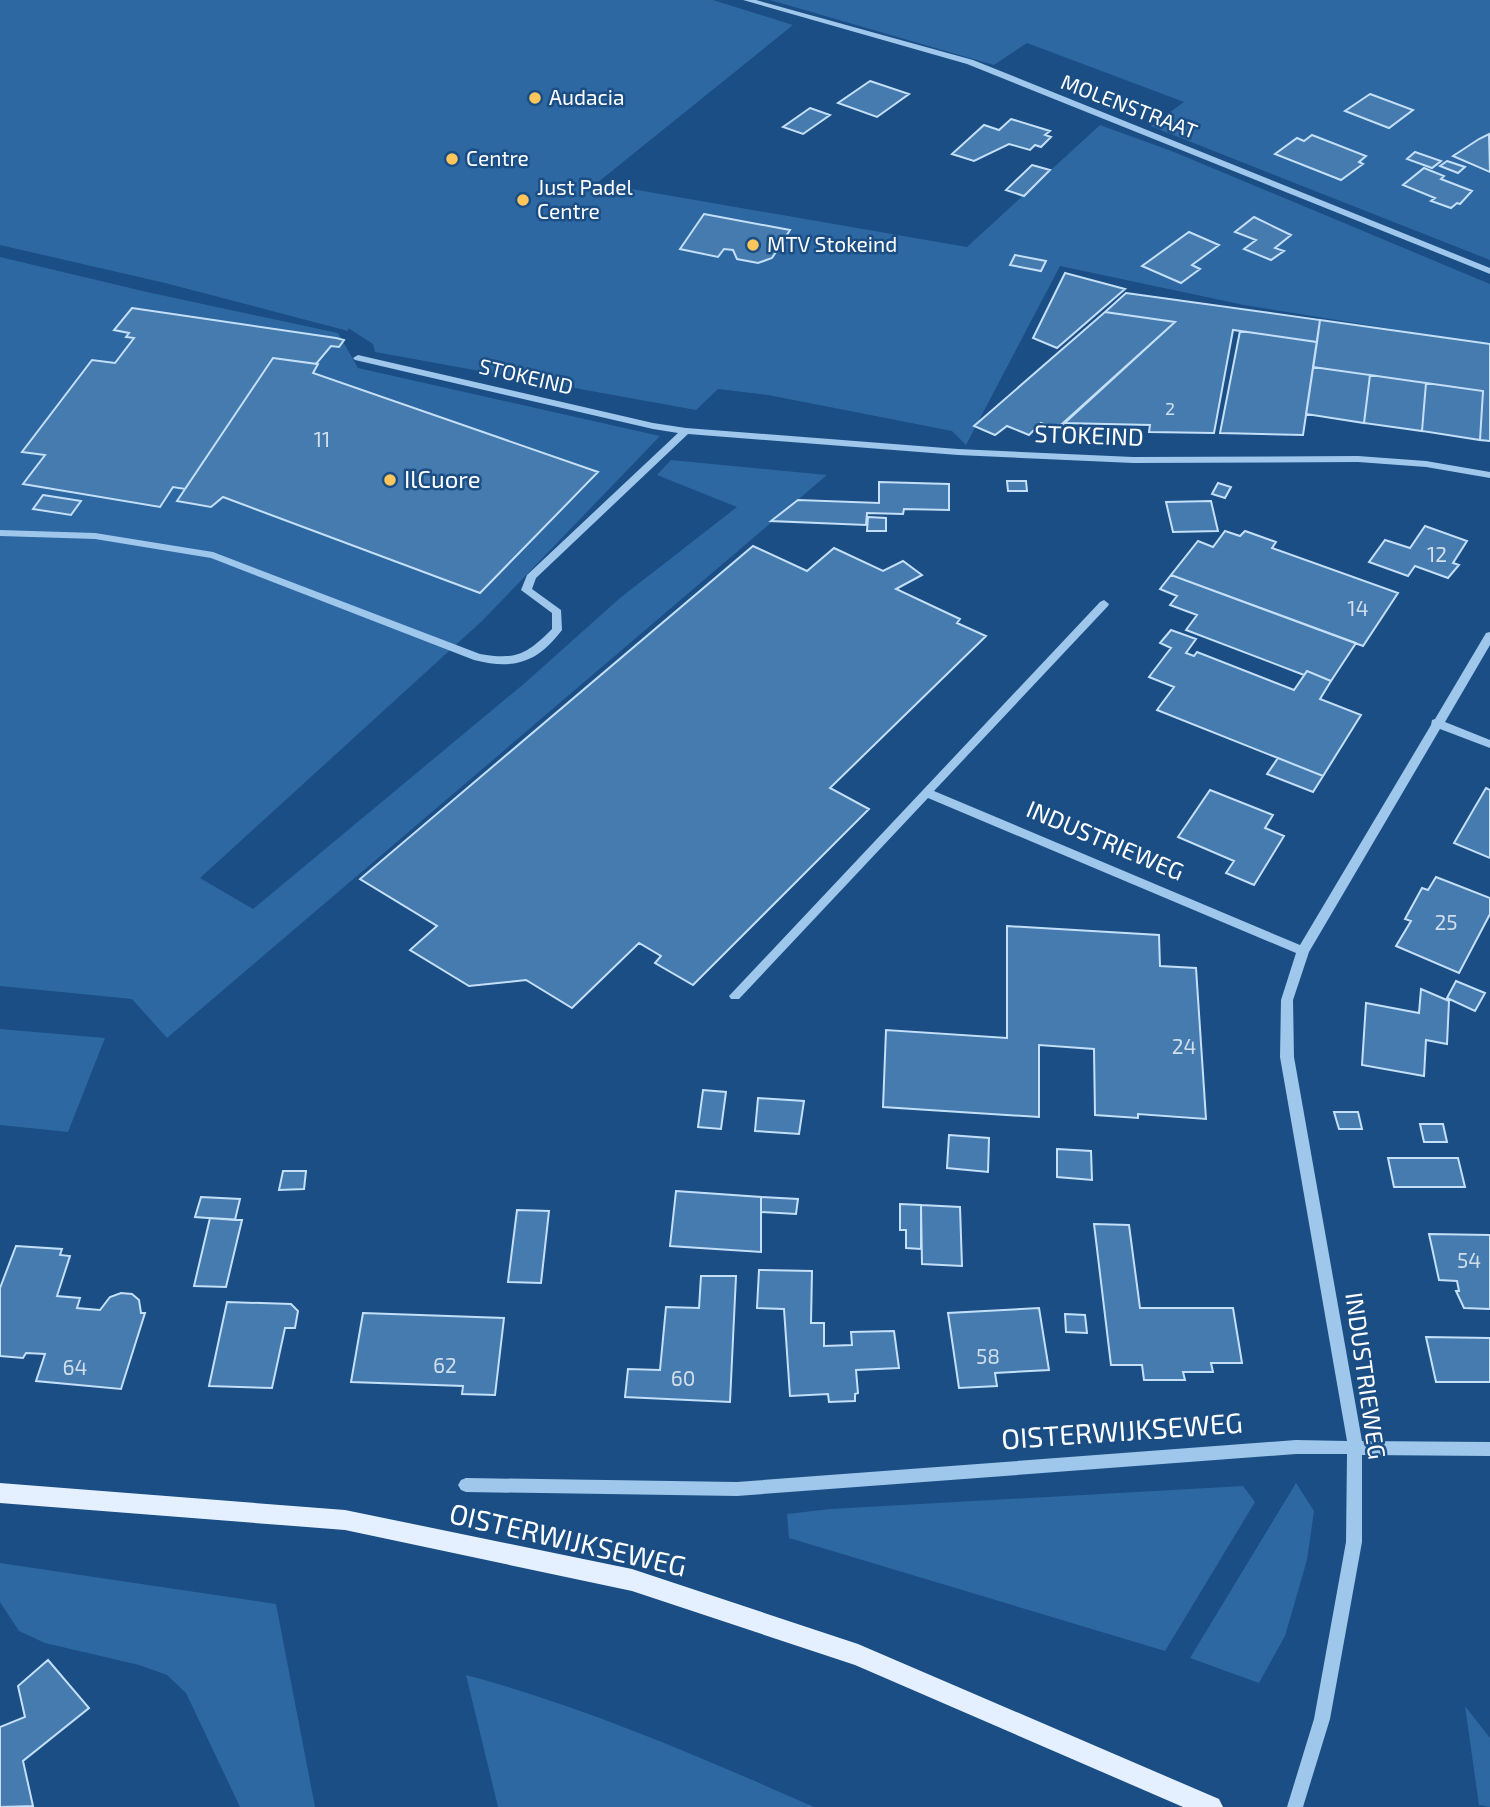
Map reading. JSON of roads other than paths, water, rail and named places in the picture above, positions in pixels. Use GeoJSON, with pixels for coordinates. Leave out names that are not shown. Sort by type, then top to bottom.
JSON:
{"type":"FeatureCollection","features":[{"type":"Feature","properties":{"kind":"main road","name":"OISTERWIJKSEWEG"},"geometry":{"type":"LineString","coordinates":[[0,1493],[345,1520],[632,1580],[858,1655],[1211,1807]]}},
{"type":"Feature","properties":{"kind":"street","name":"MOLENSTRAAT"},"geometry":{"type":"LineString","coordinates":[[747,0],[970,62],[1490,271]]}},
{"type":"Feature","properties":{"kind":"street","name":"STOKEIND"},"geometry":{"type":"LineString","coordinates":[[358,358],[653,426],[686,431],[958,452],[1106,459],[1358,459],[1426,464],[1490,475]]}},
{"type":"Feature","properties":{"kind":"street"},"geometry":{"type":"LineString","coordinates":[[0,533],[95,536],[213,555],[478,657],[505,663],[533,655],[558,630],[556,612],[526,590],[531,577],[686,431]]}},
{"type":"Feature","properties":{"kind":"street"},"geometry":{"type":"LineString","coordinates":[[735,996],[1104,604]]}},
{"type":"Feature","properties":{"kind":"street","name":"INDUSTRIEWEG"},"geometry":{"type":"LineString","coordinates":[[1295,1807],[1322,1719],[1354,1542],[1355,1447],[1287,1057],[1287,1000],[1303,950],[1490,636]]}},
{"type":"Feature","properties":{"kind":"street"},"geometry":{"type":"LineString","coordinates":[[1436,723],[1490,744]]}},
{"type":"Feature","properties":{"kind":"street","name":"INDUSTRIEWEG"},"geometry":{"type":"LineString","coordinates":[[927,793],[1303,950]]}},
{"type":"Feature","properties":{"kind":"street","name":"OISTERWIJKSEWEG"},"geometry":{"type":"LineString","coordinates":[[466,1485],[737,1489],[1296,1447],[1446,1451],[1490,1449]]}},
{"type":"Feature","properties":{"kind":"place","name":"Audacia"},"geometry":{"type":"Point","coordinates":[535,98]}},
{"type":"Feature","properties":{"kind":"place","name":"Centre"},"geometry":{"type":"Point","coordinates":[452,159]}},
{"type":"Feature","properties":{"kind":"place","name":"Just Padel Centre"},"geometry":{"type":"Point","coordinates":[523,200]}},
{"type":"Feature","properties":{"kind":"place","name":"MTV Stokeind"},"geometry":{"type":"Point","coordinates":[753,245]}},
{"type":"Feature","properties":{"kind":"place","name":"IlCuore"},"geometry":{"type":"Point","coordinates":[390,480]}}]}
